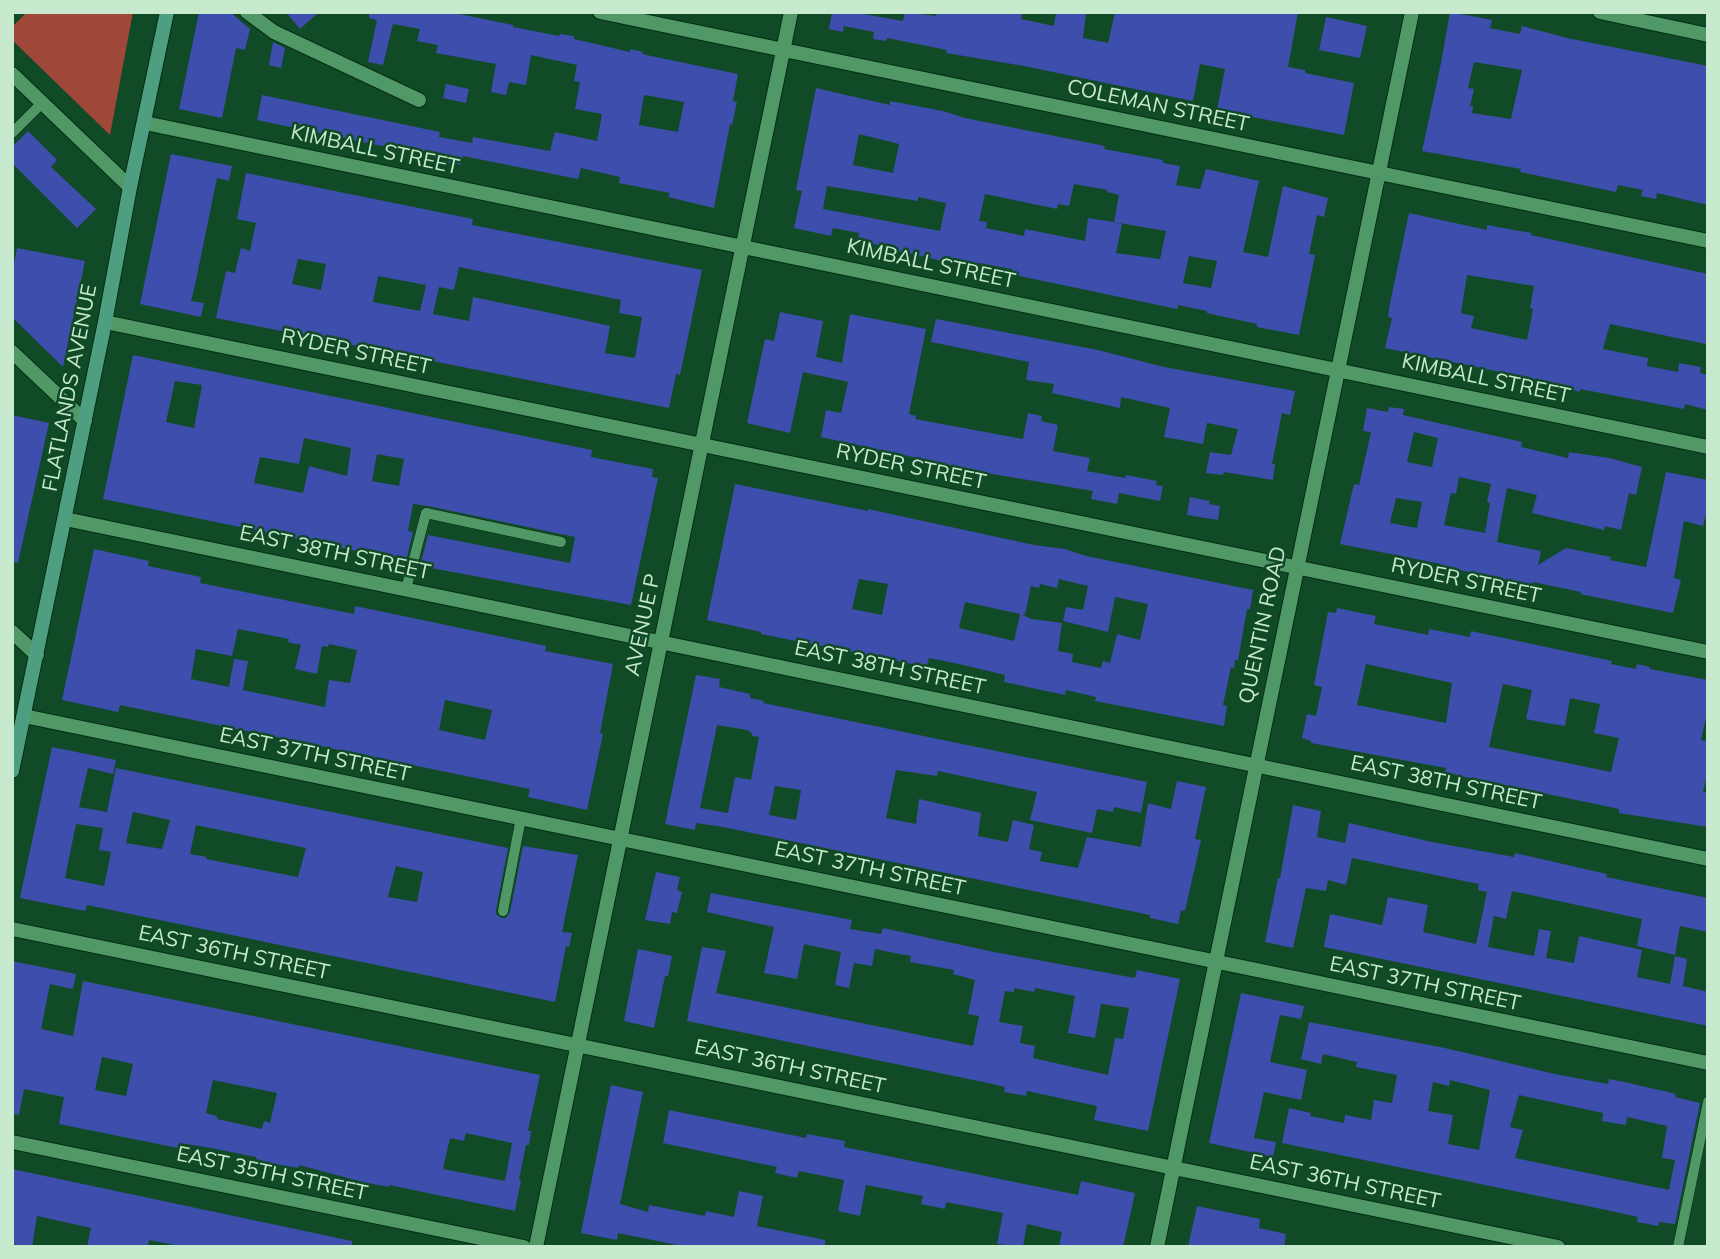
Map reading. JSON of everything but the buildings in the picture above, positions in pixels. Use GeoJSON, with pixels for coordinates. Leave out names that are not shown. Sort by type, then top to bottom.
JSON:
{"type":"FeatureCollection","features":[{"type":"Feature","properties":{"kind":"main road","name":"FLATLANDS AVENUE"},"geometry":{"type":"LineString","coordinates":[[12,771],[167,12]]}},
{"type":"Feature","properties":{"kind":"street"},"geometry":{"type":"LineString","coordinates":[[247,12],[274,32],[419,100]]}},
{"type":"Feature","properties":{"kind":"street","name":"COLEMAN STREET"},"geometry":{"type":"LineString","coordinates":[[600,12],[1708,241]]}},
{"type":"Feature","properties":{"kind":"street","name":"AVENUE P"},"geometry":{"type":"LineString","coordinates":[[536,1247],[792,12]]}},
{"type":"Feature","properties":{"kind":"street","name":"QUENTIN ROAD"},"geometry":{"type":"LineString","coordinates":[[1157,1247],[1412,12]]}},
{"type":"Feature","properties":{"kind":"street"},"geometry":{"type":"LineString","coordinates":[[1600,12],[1708,35]]}},
{"type":"Feature","properties":{"kind":"street"},"geometry":{"type":"LineString","coordinates":[[12,74],[130,187]]}},
{"type":"Feature","properties":{"kind":"street","name":"KIMBALL STREET"},"geometry":{"type":"LineString","coordinates":[[145,123],[1708,447]]}},
{"type":"Feature","properties":{"kind":"street","name":"RYDER STREET"},"geometry":{"type":"LineString","coordinates":[[106,321],[1708,652]]}},
{"type":"Feature","properties":{"kind":"street"},"geometry":{"type":"LineString","coordinates":[[12,352],[85,421]]}},
{"type":"Feature","properties":{"kind":"street","name":"EAST 38TH STREET"},"geometry":{"type":"LineString","coordinates":[[65,519],[1708,859]]}},
{"type":"Feature","properties":{"kind":"street"},"geometry":{"type":"LineString","coordinates":[[12,632],[37,655]]}},
{"type":"Feature","properties":{"kind":"street","name":"EAST 37TH STREET"},"geometry":{"type":"LineString","coordinates":[[24,716],[1708,1063]]}},
{"type":"Feature","properties":{"kind":"street","name":"EAST 36TH STREET"},"geometry":{"type":"LineString","coordinates":[[12,929],[1558,1247]]}},
{"type":"Feature","properties":{"kind":"street","name":"EAST 35TH STREET"},"geometry":{"type":"LineString","coordinates":[[12,1142],[524,1247]]}},
{"type":"Feature","properties":{"kind":"lane"},"geometry":{"type":"LineString","coordinates":[[12,134],[42,103]]}},
{"type":"Feature","properties":{"kind":"lane"},"geometry":{"type":"LineString","coordinates":[[407,589],[426,513],[561,542]]}},
{"type":"Feature","properties":{"kind":"lane"},"geometry":{"type":"LineString","coordinates":[[503,911],[521,818]]}},
{"type":"Feature","properties":{"kind":"lane"},"geometry":{"type":"LineString","coordinates":[[1678,1247],[1708,1102]]}},
{"type":"Feature","properties":{"kind":"shaded area"},"geometry":{"type":"Polygon","coordinates":[[[27,12],[133,12],[110,135],[12,40],[12,27],[27,12]]]}}]}
